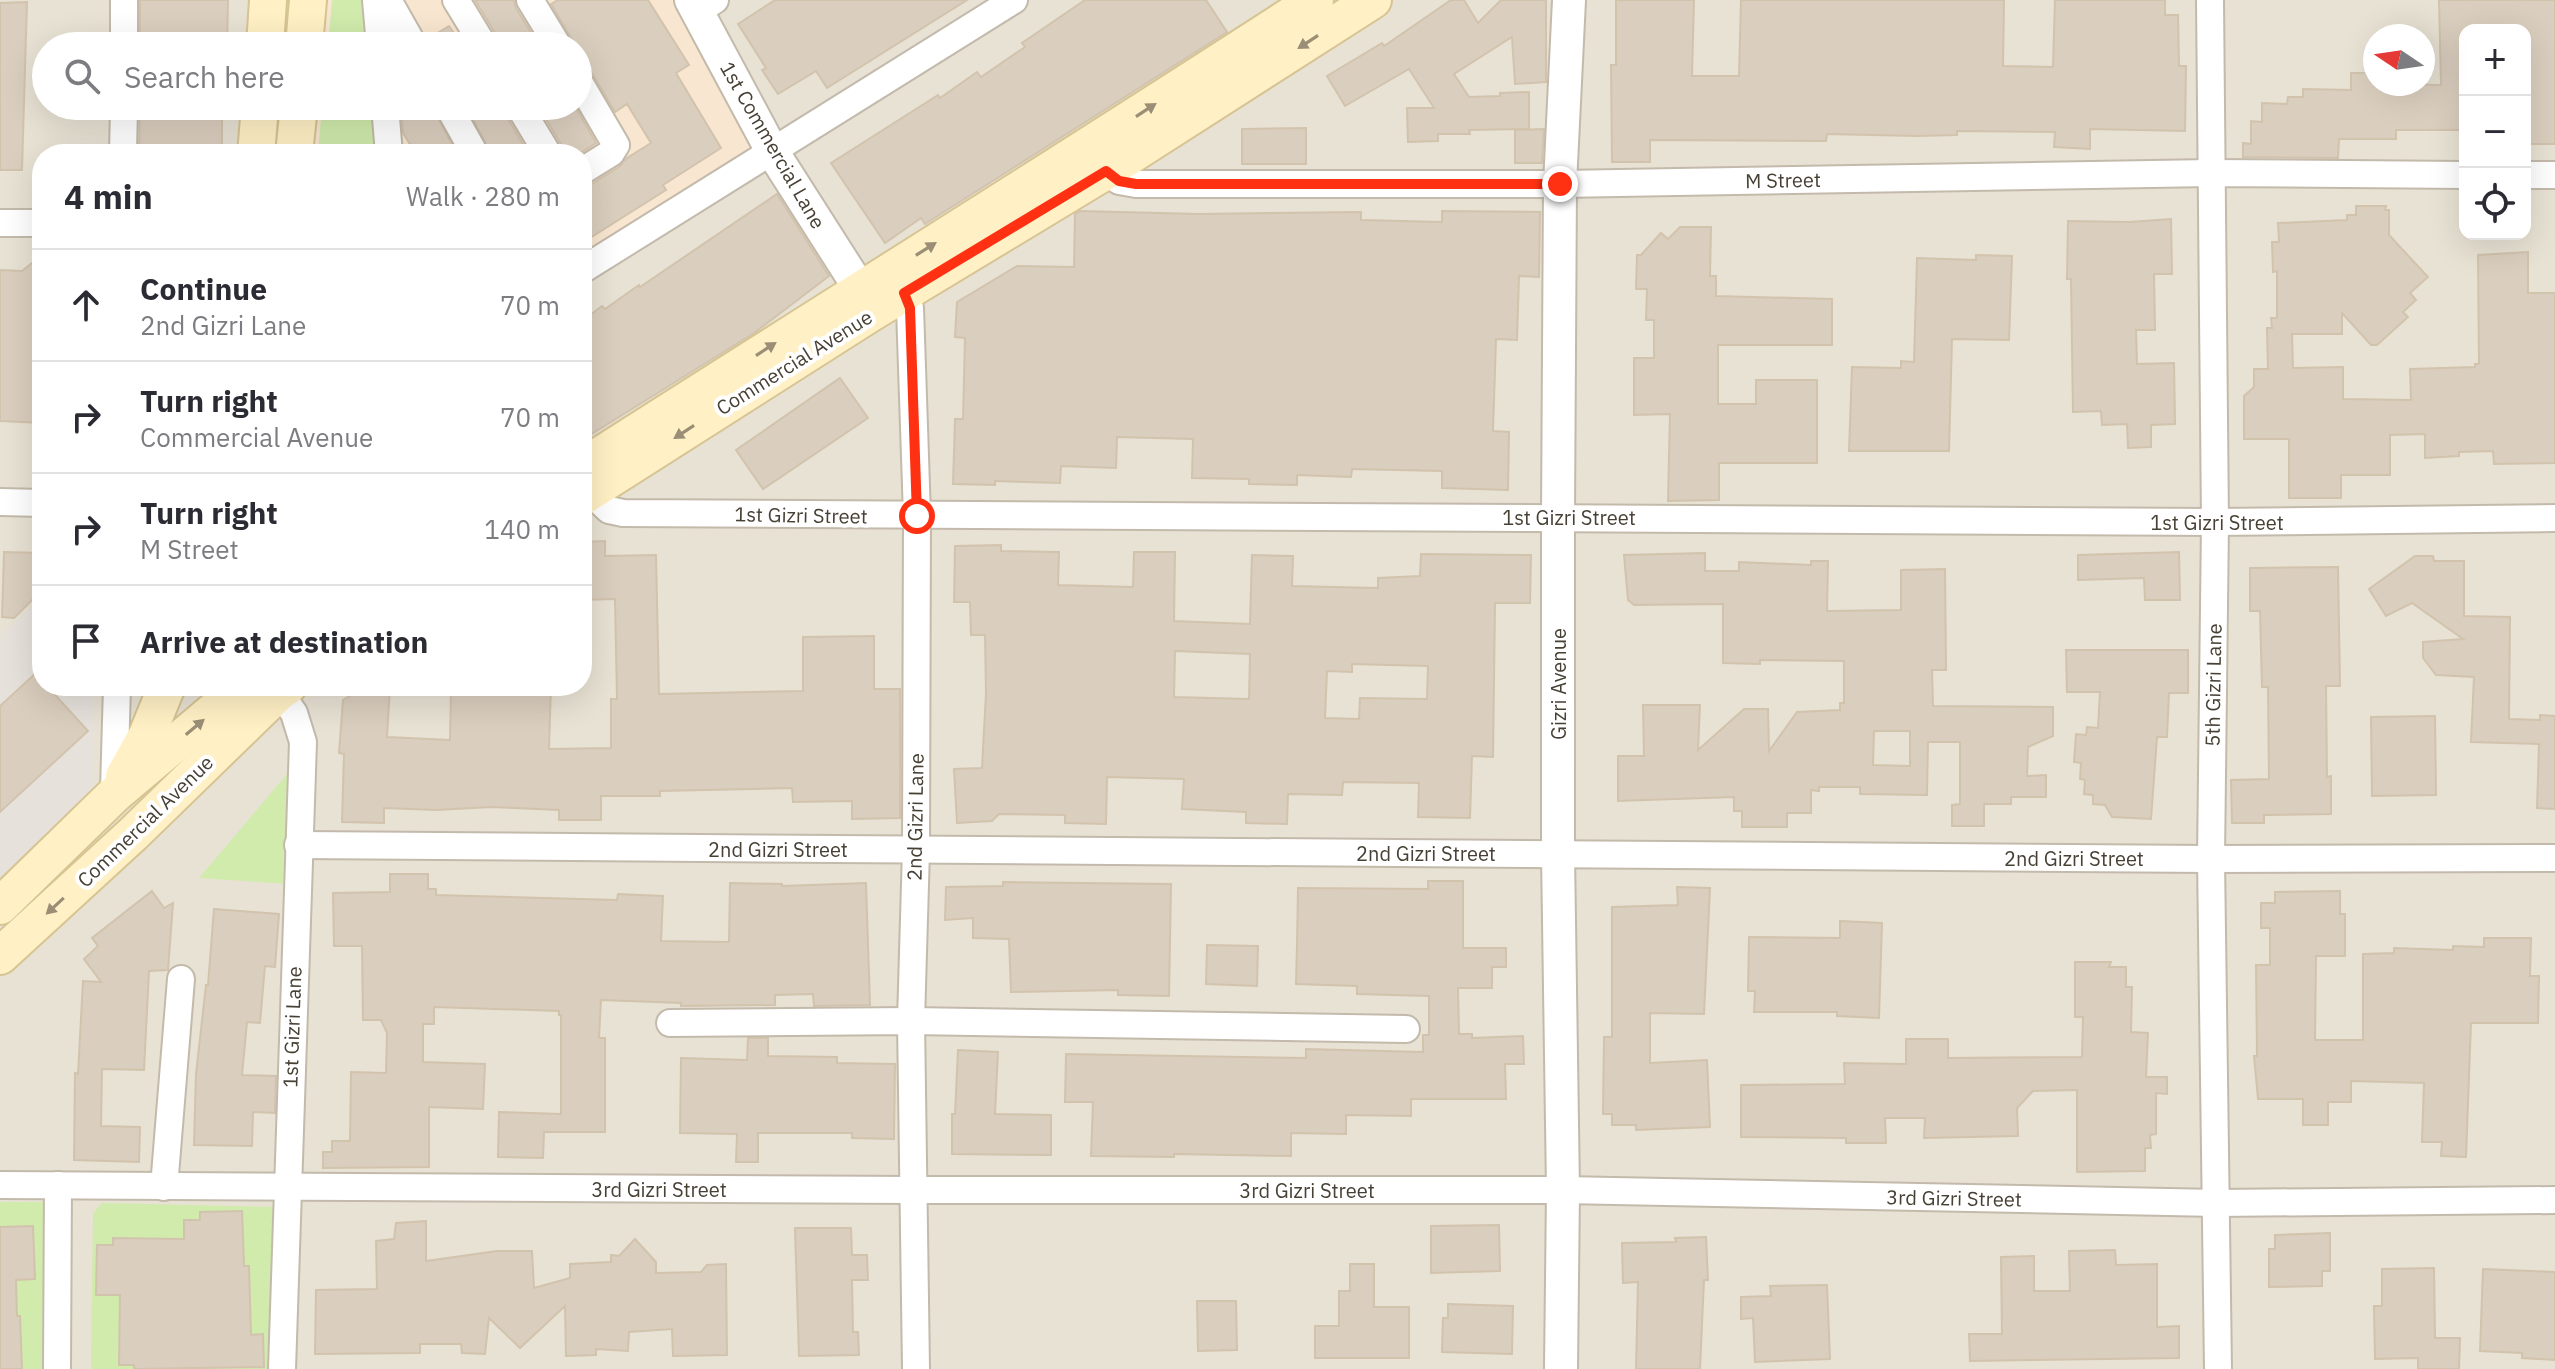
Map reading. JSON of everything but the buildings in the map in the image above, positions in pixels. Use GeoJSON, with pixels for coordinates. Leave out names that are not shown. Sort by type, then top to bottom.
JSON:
{"type":"FeatureCollection","features":[{"type":"Feature","properties":{"kind":"main road"},"geometry":{"type":"LineString","coordinates":[[266,32],[268,0]]}},
{"type":"Feature","properties":{"kind":"main road"},"geometry":{"type":"LineString","coordinates":[[305,32],[308,0]]}},
{"type":"Feature","properties":{"kind":"main road","name":"Commercial Avenue"},"geometry":{"type":"LineString","coordinates":[[898,281],[1089,147],[1315,0]]}},
{"type":"Feature","properties":{"kind":"main road","name":"Commercial Avenue"},"geometry":{"type":"LineString","coordinates":[[592,480],[865,301],[1106,171],[1373,0]]}},
{"type":"Feature","properties":{"kind":"main road"},"geometry":{"type":"LineString","coordinates":[[257,144],[259,120]]}},
{"type":"Feature","properties":{"kind":"main road"},"geometry":{"type":"LineString","coordinates":[[295,144],[298,120]]}},
{"type":"Feature","properties":{"kind":"main road"},"geometry":{"type":"LineString","coordinates":[[133,834],[114,795],[147,735],[163,696]]}},
{"type":"Feature","properties":{"kind":"main road","name":"Commercial Avenue"},"geometry":{"type":"LineString","coordinates":[[0,906],[114,795],[231,696]]}},
{"type":"Feature","properties":{"kind":"main road","name":"Commercial Avenue"},"geometry":{"type":"LineString","coordinates":[[0,956],[133,834],[273,696]]}},
{"type":"Feature","properties":{"kind":"street"},"geometry":{"type":"LineString","coordinates":[[124,0],[124,32]]}},
{"type":"Feature","properties":{"kind":"street"},"geometry":{"type":"LineString","coordinates":[[376,0],[379,32]]}},
{"type":"Feature","properties":{"kind":"street"},"geometry":{"type":"LineString","coordinates":[[388,0],[406,32]]}},
{"type":"Feature","properties":{"kind":"street"},"geometry":{"type":"LineString","coordinates":[[456,0],[475,32]]}},
{"type":"Feature","properties":{"kind":"street"},"geometry":{"type":"LineString","coordinates":[[530,0],[549,32]]}},
{"type":"Feature","properties":{"kind":"street"},"geometry":{"type":"LineString","coordinates":[[592,264],[1014,0]]}},
{"type":"Feature","properties":{"kind":"street","name":"Gizri Avenue"},"geometry":{"type":"LineString","coordinates":[[1561,1369],[1563,1190],[1558,854],[1558,517],[1560,184],[1569,0]]}},
{"type":"Feature","properties":{"kind":"street","name":"5th Gizri Lane"},"geometry":{"type":"LineString","coordinates":[[2210,0],[2215,522],[2211,859],[2218,1369]]}},
{"type":"Feature","properties":{"kind":"street","name":"1st Commercial Lane"},"geometry":{"type":"LineString","coordinates":[[701,4],[772,151],[865,301]]}},
{"type":"Feature","properties":{"kind":"street"},"geometry":{"type":"LineString","coordinates":[[592,104],[616,145],[611,153],[592,165]]}},
{"type":"Feature","properties":{"kind":"street"},"geometry":{"type":"LineString","coordinates":[[123,144],[124,120]]}},
{"type":"Feature","properties":{"kind":"street"},"geometry":{"type":"LineString","coordinates":[[456,120],[469,144]]}},
{"type":"Feature","properties":{"kind":"street"},"geometry":{"type":"LineString","coordinates":[[527,120],[542,144]]}},
{"type":"Feature","properties":{"kind":"street","name":"M Street"},"geometry":{"type":"LineString","coordinates":[[1106,171],[1119,181],[1136,184],[1560,184],[2211,173],[2459,175]]}},
{"type":"Feature","properties":{"kind":"street"},"geometry":{"type":"LineString","coordinates":[[2531,175],[2555,175]]}},
{"type":"Feature","properties":{"kind":"street"},"geometry":{"type":"LineString","coordinates":[[0,223],[32,223]]}},
{"type":"Feature","properties":{"kind":"street","name":"2nd Gizri Lane"},"geometry":{"type":"LineString","coordinates":[[898,281],[910,308],[917,516],[916,850],[911,1021],[916,1369]]}},
{"type":"Feature","properties":{"kind":"street","name":"1st Gizri Street"},"geometry":{"type":"LineString","coordinates":[[592,492],[609,510],[623,513],[2215,522],[2555,518]]}},
{"type":"Feature","properties":{"kind":"street"},"geometry":{"type":"LineString","coordinates":[[0,502],[32,503]]}},
{"type":"Feature","properties":{"kind":"street"},"geometry":{"type":"LineString","coordinates":[[114,795],[117,696]]}},
{"type":"Feature","properties":{"kind":"street","name":"1st Gizri Lane"},"geometry":{"type":"LineString","coordinates":[[282,1369],[303,742],[285,696]]}},
{"type":"Feature","properties":{"kind":"street","name":"2nd Gizri Street"},"geometry":{"type":"LineString","coordinates":[[298,845],[2211,859],[2555,858]]}},
{"type":"Feature","properties":{"kind":"street"},"geometry":{"type":"LineString","coordinates":[[164,1187],[181,979]]}},
{"type":"Feature","properties":{"kind":"street"},"geometry":{"type":"LineString","coordinates":[[670,1023],[911,1021],[1406,1029]]}},
{"type":"Feature","properties":{"kind":"street","name":"3rd Gizri Street"},"geometry":{"type":"LineString","coordinates":[[0,1185],[1563,1190],[2217,1203],[2555,1200]]}},
{"type":"Feature","properties":{"kind":"street"},"geometry":{"type":"LineString","coordinates":[[57,1369],[58,1185]]}},
{"type":"Feature","properties":{"kind":"shaded area"},"geometry":{"type":"Polygon","coordinates":[[[0,0],[2555,0],[2555,1369],[0,1369],[0,0]]]}},
{"type":"Feature","properties":{"kind":"shaded area"},"geometry":{"type":"Polygon","coordinates":[[[323,0],[673,0],[766,154],[592,257],[592,144],[311,144],[313,120],[592,120],[592,32],[320,32],[323,0]]]}},
{"type":"Feature","properties":{"kind":"shaded area"},"geometry":{"type":"Polygon","coordinates":[[[32,607],[32,696],[94,696],[94,810],[0,894],[0,636],[32,607]]]}},
{"type":"Feature","properties":{"kind":"green space"},"geometry":{"type":"Polygon","coordinates":[[[332,0],[367,0],[370,32],[329,32],[332,0]]]}},
{"type":"Feature","properties":{"kind":"green space"},"geometry":{"type":"Polygon","coordinates":[[[321,120],[377,120],[379,144],[319,144],[321,120]]]}},
{"type":"Feature","properties":{"kind":"green space"},"geometry":{"type":"Polygon","coordinates":[[[293,767],[289,884],[199,878],[293,767]]]}},
{"type":"Feature","properties":{"kind":"green space"},"geometry":{"type":"Polygon","coordinates":[[[0,1202],[43,1202],[51,1209],[51,1369],[0,1369],[0,1202]]]}},
{"type":"Feature","properties":{"kind":"green space"},"geometry":{"type":"Polygon","coordinates":[[[102,1203],[274,1207],[278,1219],[277,1369],[91,1369],[93,1213],[102,1203]]]}},
{"type":"Feature","properties":{"kind":"route"},"geometry":{"type":"LineString","coordinates":[[917,516],[910,308],[904,293],[1106,171],[1119,181],[1136,184],[1560,184]]}}]}
